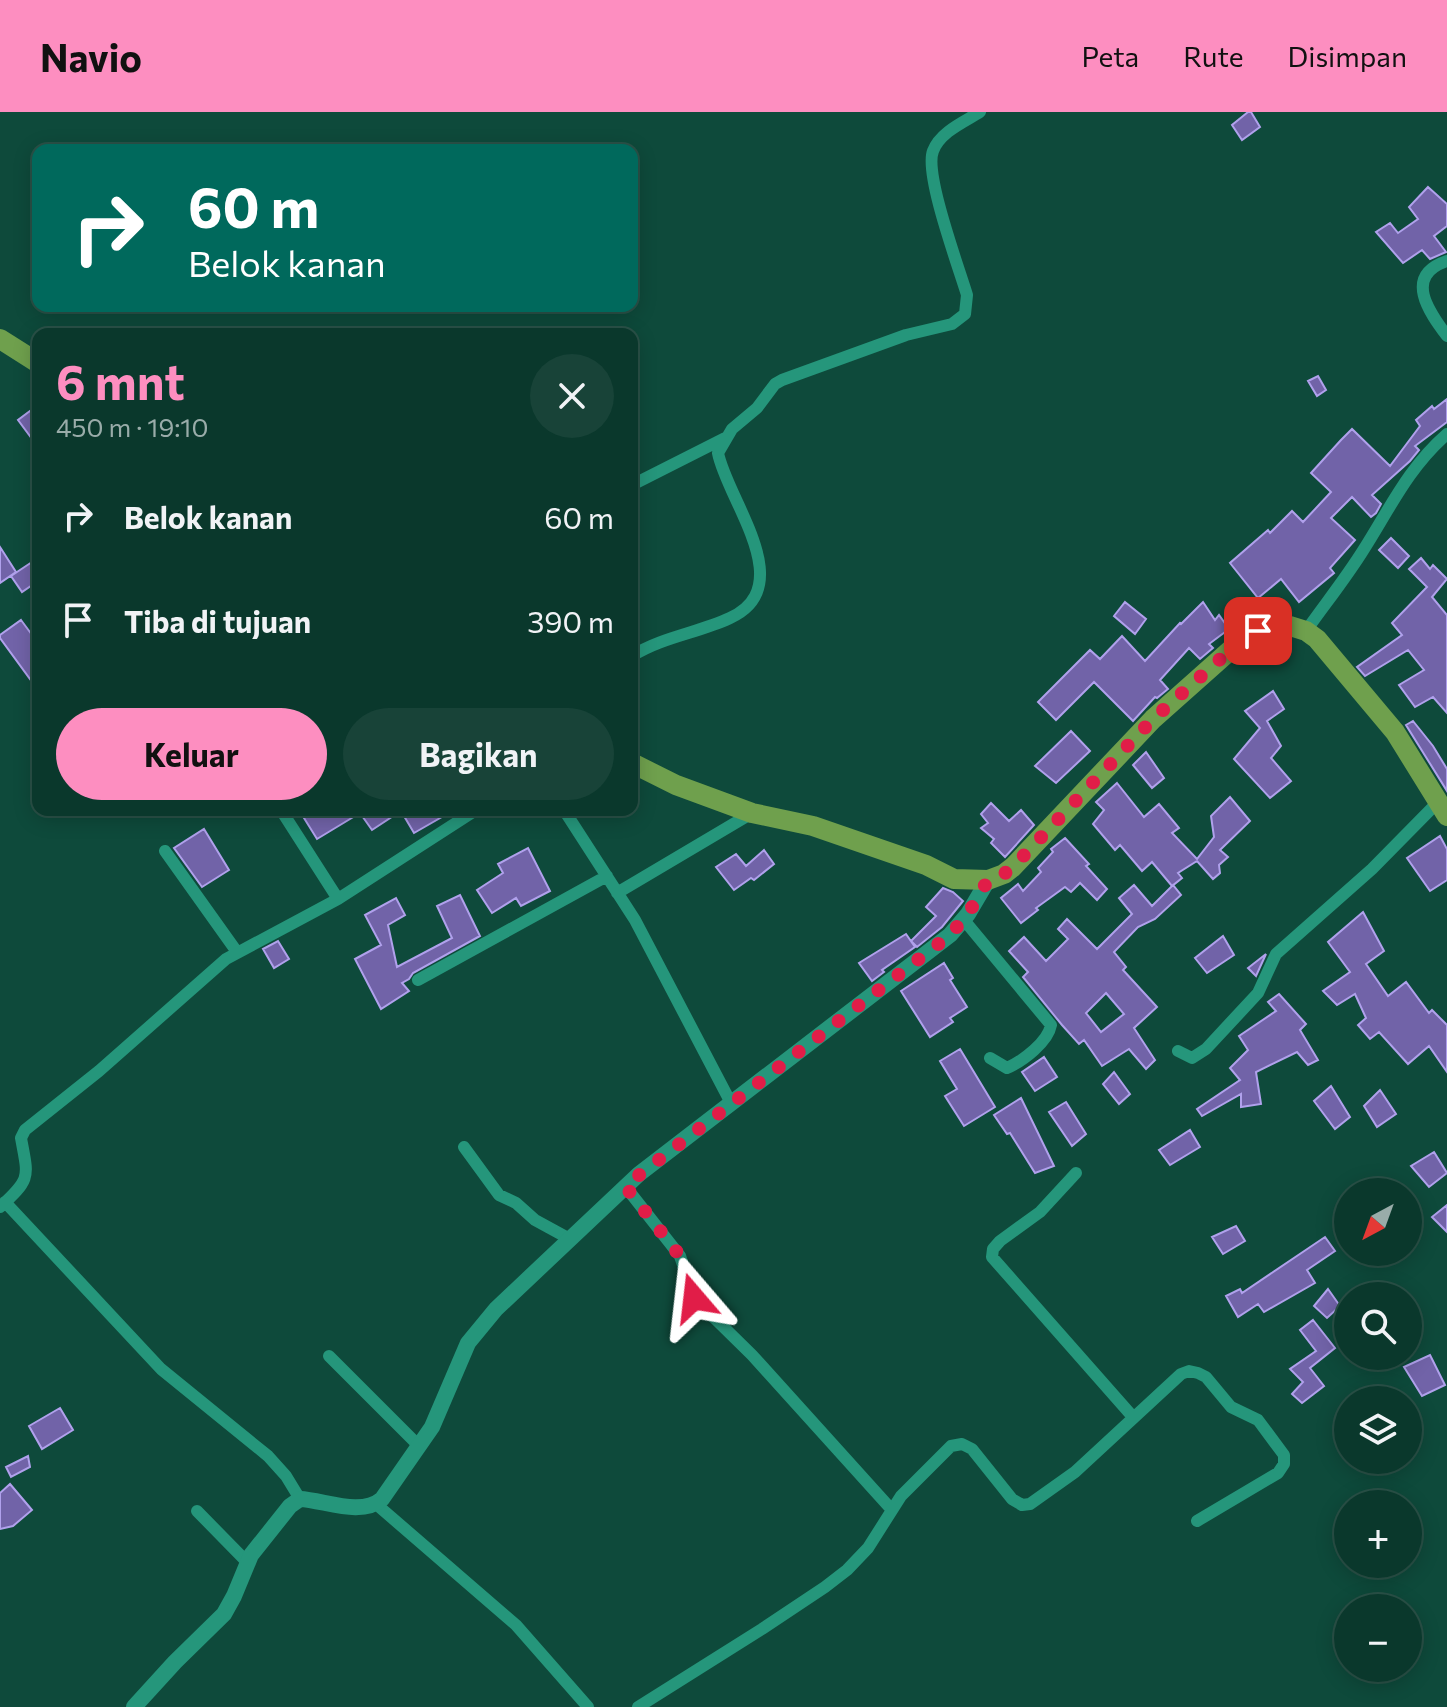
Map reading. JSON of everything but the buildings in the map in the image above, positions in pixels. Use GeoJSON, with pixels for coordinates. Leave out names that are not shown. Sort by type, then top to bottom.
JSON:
{"type":"FeatureCollection","features":[{"type":"Feature","properties":{"kind":"main road"},"geometry":{"type":"LineString","coordinates":[[0,339],[32,359]]}},
{"type":"Feature","properties":{"kind":"main road"},"geometry":{"type":"LineString","coordinates":[[638,766],[676,785],[752,813],[813,826],[926,865],[954,879],[988,880],[1013,867],[1153,719],[1244,638],[1275,625],[1306,631],[1332,656],[1395,732],[1443,809]]}},
{"type":"Feature","properties":{"kind":"street"},"geometry":{"type":"LineString","coordinates":[[638,482],[725,438],[782,380],[920,330],[952,324],[965,314],[967,295],[934,184],[931,163],[933,150],[939,142],[952,129],[980,112]]}},
{"type":"Feature","properties":{"kind":"street"},"geometry":{"type":"LineString","coordinates":[[1447,261],[1430,272],[1423,283],[1423,298],[1429,313],[1447,336]]}},
{"type":"Feature","properties":{"kind":"street"},"geometry":{"type":"LineString","coordinates":[[1306,631],[1365,548],[1401,485],[1422,458],[1447,434]]}},
{"type":"Feature","properties":{"kind":"street"},"geometry":{"type":"LineString","coordinates":[[638,653],[681,634],[728,619],[750,604],[757,593],[760,582],[754,539],[720,466],[718,453],[725,438]]}},
{"type":"Feature","properties":{"kind":"street"},"geometry":{"type":"LineString","coordinates":[[1178,1051],[1192,1058],[1206,1049],[1258,993],[1276,954],[1443,809]]}},
{"type":"Feature","properties":{"kind":"street"},"geometry":{"type":"LineString","coordinates":[[617,893],[752,813]]}},
{"type":"Feature","properties":{"kind":"street"},"geometry":{"type":"LineString","coordinates":[[285,816],[338,899]]}},
{"type":"Feature","properties":{"kind":"street"},"geometry":{"type":"LineString","coordinates":[[300,1499],[286,1476],[268,1456],[161,1369],[2,1204],[22,1185],[27,1174],[27,1159],[21,1138],[25,1130],[99,1071],[208,973],[237,952],[338,899],[467,816]]}},
{"type":"Feature","properties":{"kind":"street"},"geometry":{"type":"LineString","coordinates":[[568,816],[635,920],[731,1103]]}},
{"type":"Feature","properties":{"kind":"street"},"geometry":{"type":"LineString","coordinates":[[165,851],[237,952]]}},
{"type":"Feature","properties":{"kind":"street"},"geometry":{"type":"LineString","coordinates":[[418,980],[607,876]]}},
{"type":"Feature","properties":{"kind":"street"},"geometry":{"type":"LineString","coordinates":[[300,1499],[354,1507],[376,1504],[419,1446],[439,1412],[474,1334],[568,1238],[625,1186],[950,935],[964,920],[988,880]]}},
{"type":"Feature","properties":{"kind":"street"},"geometry":{"type":"LineString","coordinates":[[964,920],[1051,1025],[1051,1030],[1040,1043],[1016,1064],[1007,1068],[990,1058]]}},
{"type":"Feature","properties":{"kind":"street"},"geometry":{"type":"LineString","coordinates":[[464,1147],[499,1195],[568,1238]]}},
{"type":"Feature","properties":{"kind":"street"},"geometry":{"type":"LineString","coordinates":[[1076,1173],[1040,1212],[1000,1241],[993,1249],[992,1257],[1133,1417]]}},
{"type":"Feature","properties":{"kind":"street"},"geometry":{"type":"LineString","coordinates":[[625,1186],[680,1256],[694,1298],[752,1355],[892,1510]]}},
{"type":"Feature","properties":{"kind":"street"},"geometry":{"type":"LineString","coordinates":[[329,1356],[419,1446]]}},
{"type":"Feature","properties":{"kind":"street"},"geometry":{"type":"LineString","coordinates":[[638,1707],[825,1587],[868,1548],[892,1510],[951,1446],[962,1444],[972,1449],[1012,1499],[1022,1505],[1030,1504],[1075,1472],[1181,1374],[1189,1371],[1206,1377],[1231,1407],[1258,1420],[1284,1455],[1284,1464],[1278,1473],[1197,1521]]}},
{"type":"Feature","properties":{"kind":"street"},"geometry":{"type":"LineString","coordinates":[[134,1707],[224,1614],[247,1562],[275,1523],[300,1499]]}},
{"type":"Feature","properties":{"kind":"street"},"geometry":{"type":"LineString","coordinates":[[376,1504],[516,1625],[588,1707]]}},
{"type":"Feature","properties":{"kind":"street"},"geometry":{"type":"LineString","coordinates":[[197,1511],[247,1562]]}},
{"type":"Feature","properties":{"kind":"route"},"geometry":{"type":"LineString","coordinates":[[694,1298],[680,1256],[625,1186],[950,935],[968,914],[988,880],[1013,867],[1153,719],[1244,638],[1258,631]]}}]}
